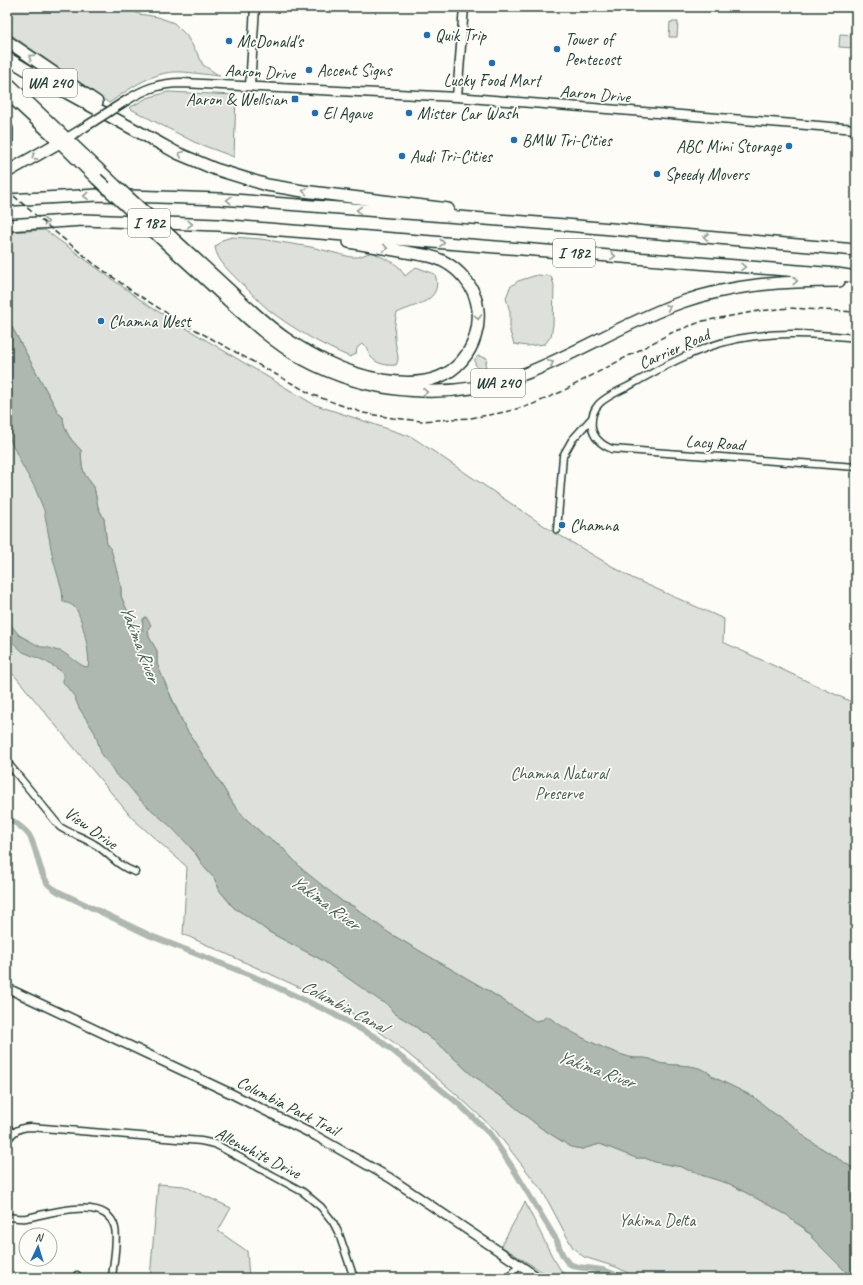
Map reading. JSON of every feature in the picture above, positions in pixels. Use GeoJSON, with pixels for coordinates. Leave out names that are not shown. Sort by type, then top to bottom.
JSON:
{"type":"FeatureCollection","features":[{"type":"Feature","properties":{"kind":"highway"},"geometry":{"type":"LineString","coordinates":[[7,41],[143,135]]}},
{"type":"Feature","properties":{"kind":"highway","name":"WA 240"},"geometry":{"type":"LineString","coordinates":[[7,58],[177,153],[215,169],[267,185],[566,225]]}},
{"type":"Feature","properties":{"kind":"highway"},"geometry":{"type":"LineString","coordinates":[[7,82],[64,140],[7,172]]}},
{"type":"Feature","properties":{"kind":"highway","name":"WA 240"},"geometry":{"type":"LineString","coordinates":[[7,93],[64,140],[99,176],[172,243],[255,324],[290,351],[314,364],[345,378],[376,386],[409,391],[468,390],[506,381],[549,364],[661,310],[711,293],[751,285],[784,282],[856,281]]}},
{"type":"Feature","properties":{"kind":"highway"},"geometry":{"type":"LineString","coordinates":[[7,129],[7,144]]}},
{"type":"Feature","properties":{"kind":"highway","name":"I 182"},"geometry":{"type":"LineString","coordinates":[[7,200],[98,195],[220,199],[566,225],[856,250]]}},
{"type":"Feature","properties":{"kind":"highway","name":"I 182"},"geometry":{"type":"LineString","coordinates":[[7,225],[83,220],[218,225],[856,276]]}},
{"type":"Feature","properties":{"kind":"highway"},"geometry":{"type":"LineString","coordinates":[[172,243],[285,338],[329,363],[372,377],[404,382],[416,382],[440,377],[450,372],[467,354],[473,344],[478,323],[476,302],[469,284],[453,266],[437,258],[419,253],[346,242],[291,231]]}},
{"type":"Feature","properties":{"kind":"main road"},"geometry":{"type":"LineString","coordinates":[[250,86],[255,7]]}},
{"type":"Feature","properties":{"kind":"main road"},"geometry":{"type":"LineString","coordinates":[[457,97],[464,7]]}},
{"type":"Feature","properties":{"kind":"main road","name":"Aaron Drive"},"geometry":{"type":"LineString","coordinates":[[64,140],[126,100],[148,88],[166,84],[182,83],[457,97],[856,129]]}},
{"type":"Feature","properties":{"kind":"main road","name":"Columbia Park Trail"},"geometry":{"type":"LineString","coordinates":[[7,988],[230,1093],[316,1136],[396,1182],[539,1278]]}},
{"type":"Feature","properties":{"kind":"street","name":"Carrier Road"},"geometry":{"type":"LineString","coordinates":[[556,530],[563,456],[572,440],[592,419],[596,409],[603,401],[666,365],[708,347],[738,339],[780,334],[810,334],[856,338]]}},
{"type":"Feature","properties":{"kind":"street","name":"Lacy Road"},"geometry":{"type":"LineString","coordinates":[[592,419],[592,430],[596,438],[604,445],[612,448],[856,467]]}},
{"type":"Feature","properties":{"kind":"street","name":"View Drive"},"geometry":{"type":"LineString","coordinates":[[7,762],[60,827],[67,832],[93,843],[125,869],[134,872]]}},
{"type":"Feature","properties":{"kind":"street"},"geometry":{"type":"LineString","coordinates":[[7,1127],[13,1133],[7,1141]]}},
{"type":"Feature","properties":{"kind":"street","name":"Allenwhite Drive"},"geometry":{"type":"LineString","coordinates":[[13,1133],[22,1128],[31,1127],[201,1141],[215,1144],[303,1192],[318,1204],[327,1214],[339,1234],[354,1278]]}},
{"type":"Feature","properties":{"kind":"street"},"geometry":{"type":"LineString","coordinates":[[7,1217],[26,1218],[75,1208],[97,1210],[112,1217],[116,1232],[112,1278]]}},
{"type":"Feature","properties":{"kind":"street"},"geometry":{"type":"LineString","coordinates":[[510,1278],[518,1265]]}},
{"type":"Feature","properties":{"kind":"green space"},"geometry":{"type":"Polygon","coordinates":[[[7,7],[125,7],[139,14],[158,17],[174,23],[186,35],[203,65],[220,76],[184,72],[164,73],[139,83],[109,103],[7,32],[7,7]]]}},
{"type":"Feature","properties":{"kind":"green space"},"geometry":{"type":"Polygon","coordinates":[[[670,22],[678,22],[677,37],[669,37],[670,22]]]}},
{"type":"Feature","properties":{"kind":"green space"},"geometry":{"type":"Polygon","coordinates":[[[840,34],[855,35],[854,48],[839,47],[840,34]]]}},
{"type":"Feature","properties":{"kind":"green space"},"geometry":{"type":"Polygon","coordinates":[[[168,92],[236,95],[234,157],[194,142],[129,108],[147,98],[168,92]]]}},
{"type":"Feature","properties":{"kind":"green space","name":"Chamna Natural Preserve"},"geometry":{"type":"Polygon","coordinates":[[[45,230],[149,306],[313,404],[412,437],[549,529],[632,578],[724,619],[723,642],[856,704],[856,1170],[807,1139],[796,1128],[772,1112],[754,1097],[713,1077],[703,1070],[691,1066],[661,1064],[647,1058],[629,1057],[608,1050],[586,1040],[547,1017],[542,1020],[535,1021],[487,990],[389,933],[353,906],[343,902],[301,869],[280,845],[265,836],[245,818],[234,805],[185,727],[157,664],[157,651],[149,637],[146,617],[144,618],[142,632],[130,617],[121,596],[121,587],[107,545],[104,519],[98,507],[94,487],[85,475],[82,466],[81,450],[69,435],[65,427],[63,417],[59,414],[7,318],[7,232],[45,230]]]}},
{"type":"Feature","properties":{"kind":"green space"},"geometry":{"type":"Polygon","coordinates":[[[232,237],[261,239],[311,247],[351,257],[358,257],[372,252],[394,263],[400,268],[405,276],[416,267],[435,274],[437,283],[432,296],[426,301],[397,313],[395,321],[395,342],[398,358],[396,365],[379,363],[370,356],[367,347],[362,344],[357,348],[356,354],[350,357],[309,337],[279,318],[266,308],[233,275],[221,262],[215,247],[222,240],[232,237]]]}},
{"type":"Feature","properties":{"kind":"green space"},"geometry":{"type":"Polygon","coordinates":[[[537,275],[551,276],[554,285],[553,325],[551,336],[545,344],[527,346],[514,344],[510,332],[510,312],[506,298],[510,287],[518,281],[537,275]]]}},
{"type":"Feature","properties":{"kind":"green space"},"geometry":{"type":"Polygon","coordinates":[[[478,356],[487,358],[485,369],[479,369],[475,364],[475,359],[478,356]]]}},
{"type":"Feature","properties":{"kind":"green space","name":"Yakima Delta"},"geometry":{"type":"Polygon","coordinates":[[[7,417],[189,846],[214,878],[220,891],[234,908],[269,932],[322,960],[387,1004],[394,1013],[412,1024],[442,1047],[473,1076],[492,1091],[505,1099],[541,1128],[571,1147],[582,1149],[600,1144],[636,1158],[645,1158],[655,1162],[682,1167],[730,1184],[787,1215],[805,1229],[805,1231],[812,1235],[812,1238],[852,1278],[638,1278],[616,1267],[584,1257],[573,1248],[543,1192],[494,1129],[456,1094],[401,1048],[361,1018],[316,995],[183,934],[187,867],[132,818],[7,668],[7,417]]]}},
{"type":"Feature","properties":{"kind":"green space"},"geometry":{"type":"Polygon","coordinates":[[[158,1184],[184,1186],[231,1208],[218,1231],[247,1251],[249,1278],[150,1278],[158,1184]]]}},
{"type":"Feature","properties":{"kind":"green space"},"geometry":{"type":"Polygon","coordinates":[[[525,1202],[552,1256],[562,1272],[572,1278],[552,1278],[501,1246],[525,1202]]]}},
{"type":"Feature","properties":{"kind":"water","name":"Yakima River"},"geometry":{"type":"Polygon","coordinates":[[[7,318],[59,414],[63,417],[65,427],[69,435],[81,450],[82,466],[85,475],[94,487],[98,507],[104,519],[107,545],[111,549],[121,587],[121,596],[130,617],[142,631],[143,619],[146,617],[151,625],[148,629],[149,637],[157,651],[157,664],[185,727],[234,805],[245,818],[265,836],[280,845],[302,869],[343,902],[353,906],[389,933],[487,990],[535,1021],[542,1020],[547,1016],[586,1040],[629,1057],[647,1058],[661,1064],[691,1066],[703,1070],[713,1077],[754,1097],[772,1112],[796,1128],[807,1139],[856,1170],[856,1278],[852,1278],[812,1238],[812,1235],[805,1230],[805,1228],[793,1221],[787,1215],[730,1184],[682,1167],[655,1162],[645,1158],[636,1158],[600,1144],[582,1149],[571,1147],[541,1128],[473,1076],[442,1047],[412,1024],[394,1013],[387,1004],[322,960],[269,932],[234,908],[220,891],[214,878],[204,867],[195,852],[170,826],[140,800],[127,784],[116,775],[102,756],[95,733],[79,708],[74,696],[63,682],[63,674],[61,671],[45,661],[23,652],[7,637],[7,623],[11,625],[19,635],[41,647],[61,651],[83,666],[88,667],[89,662],[87,646],[78,613],[73,606],[63,602],[62,590],[53,559],[44,510],[35,488],[7,433],[7,318]]]}},
{"type":"Feature","properties":{"kind":"waterway","name":"Columbia Canal"},"geometry":{"type":"LineString","coordinates":[[7,817],[27,832],[32,841],[45,880],[50,886],[59,892],[151,936],[250,975],[328,1011],[377,1038],[459,1104],[490,1134],[514,1170],[557,1241],[564,1258],[569,1263],[573,1266],[602,1270],[623,1278]]}},
{"type":"Feature","properties":{"kind":"railway"},"geometry":{"type":"LineString","coordinates":[[7,190],[93,263],[132,291],[176,319],[313,395],[363,413],[393,418],[421,421],[471,418],[505,412],[531,405],[561,392],[671,333],[703,321],[759,311],[789,308],[856,312]]}},
{"type":"Feature","properties":{"kind":"place","name":"Quik Trip"},"geometry":{"type":"Point","coordinates":[427,35]}},
{"type":"Feature","properties":{"kind":"place","name":"McDonald's"},"geometry":{"type":"Point","coordinates":[229,41]}},
{"type":"Feature","properties":{"kind":"place","name":"Tower of Pentecost"},"geometry":{"type":"Point","coordinates":[557,49]}},
{"type":"Feature","properties":{"kind":"place","name":"Lucky Food Mart"},"geometry":{"type":"Point","coordinates":[492,63]}},
{"type":"Feature","properties":{"kind":"place","name":"Accent Signs"},"geometry":{"type":"Point","coordinates":[309,70]}},
{"type":"Feature","properties":{"kind":"place","name":"Aaron & Wellsian"},"geometry":{"type":"Point","coordinates":[295,99]}},
{"type":"Feature","properties":{"kind":"place","name":"El Agave"},"geometry":{"type":"Point","coordinates":[315,113]}},
{"type":"Feature","properties":{"kind":"place","name":"Mister Car Wash"},"geometry":{"type":"Point","coordinates":[409,113]}},
{"type":"Feature","properties":{"kind":"place","name":"BMW Tri-Cities"},"geometry":{"type":"Point","coordinates":[514,140]}},
{"type":"Feature","properties":{"kind":"place","name":"ABC Mini Storage"},"geometry":{"type":"Point","coordinates":[789,146]}},
{"type":"Feature","properties":{"kind":"place","name":"Audi Tri-Cities"},"geometry":{"type":"Point","coordinates":[402,156]}},
{"type":"Feature","properties":{"kind":"place","name":"Speedy Movers"},"geometry":{"type":"Point","coordinates":[657,174]}},
{"type":"Feature","properties":{"kind":"place","name":"Chamna West"},"geometry":{"type":"Point","coordinates":[101,321]}},
{"type":"Feature","properties":{"kind":"place","name":"Chamna"},"geometry":{"type":"Point","coordinates":[562,525]}}]}
